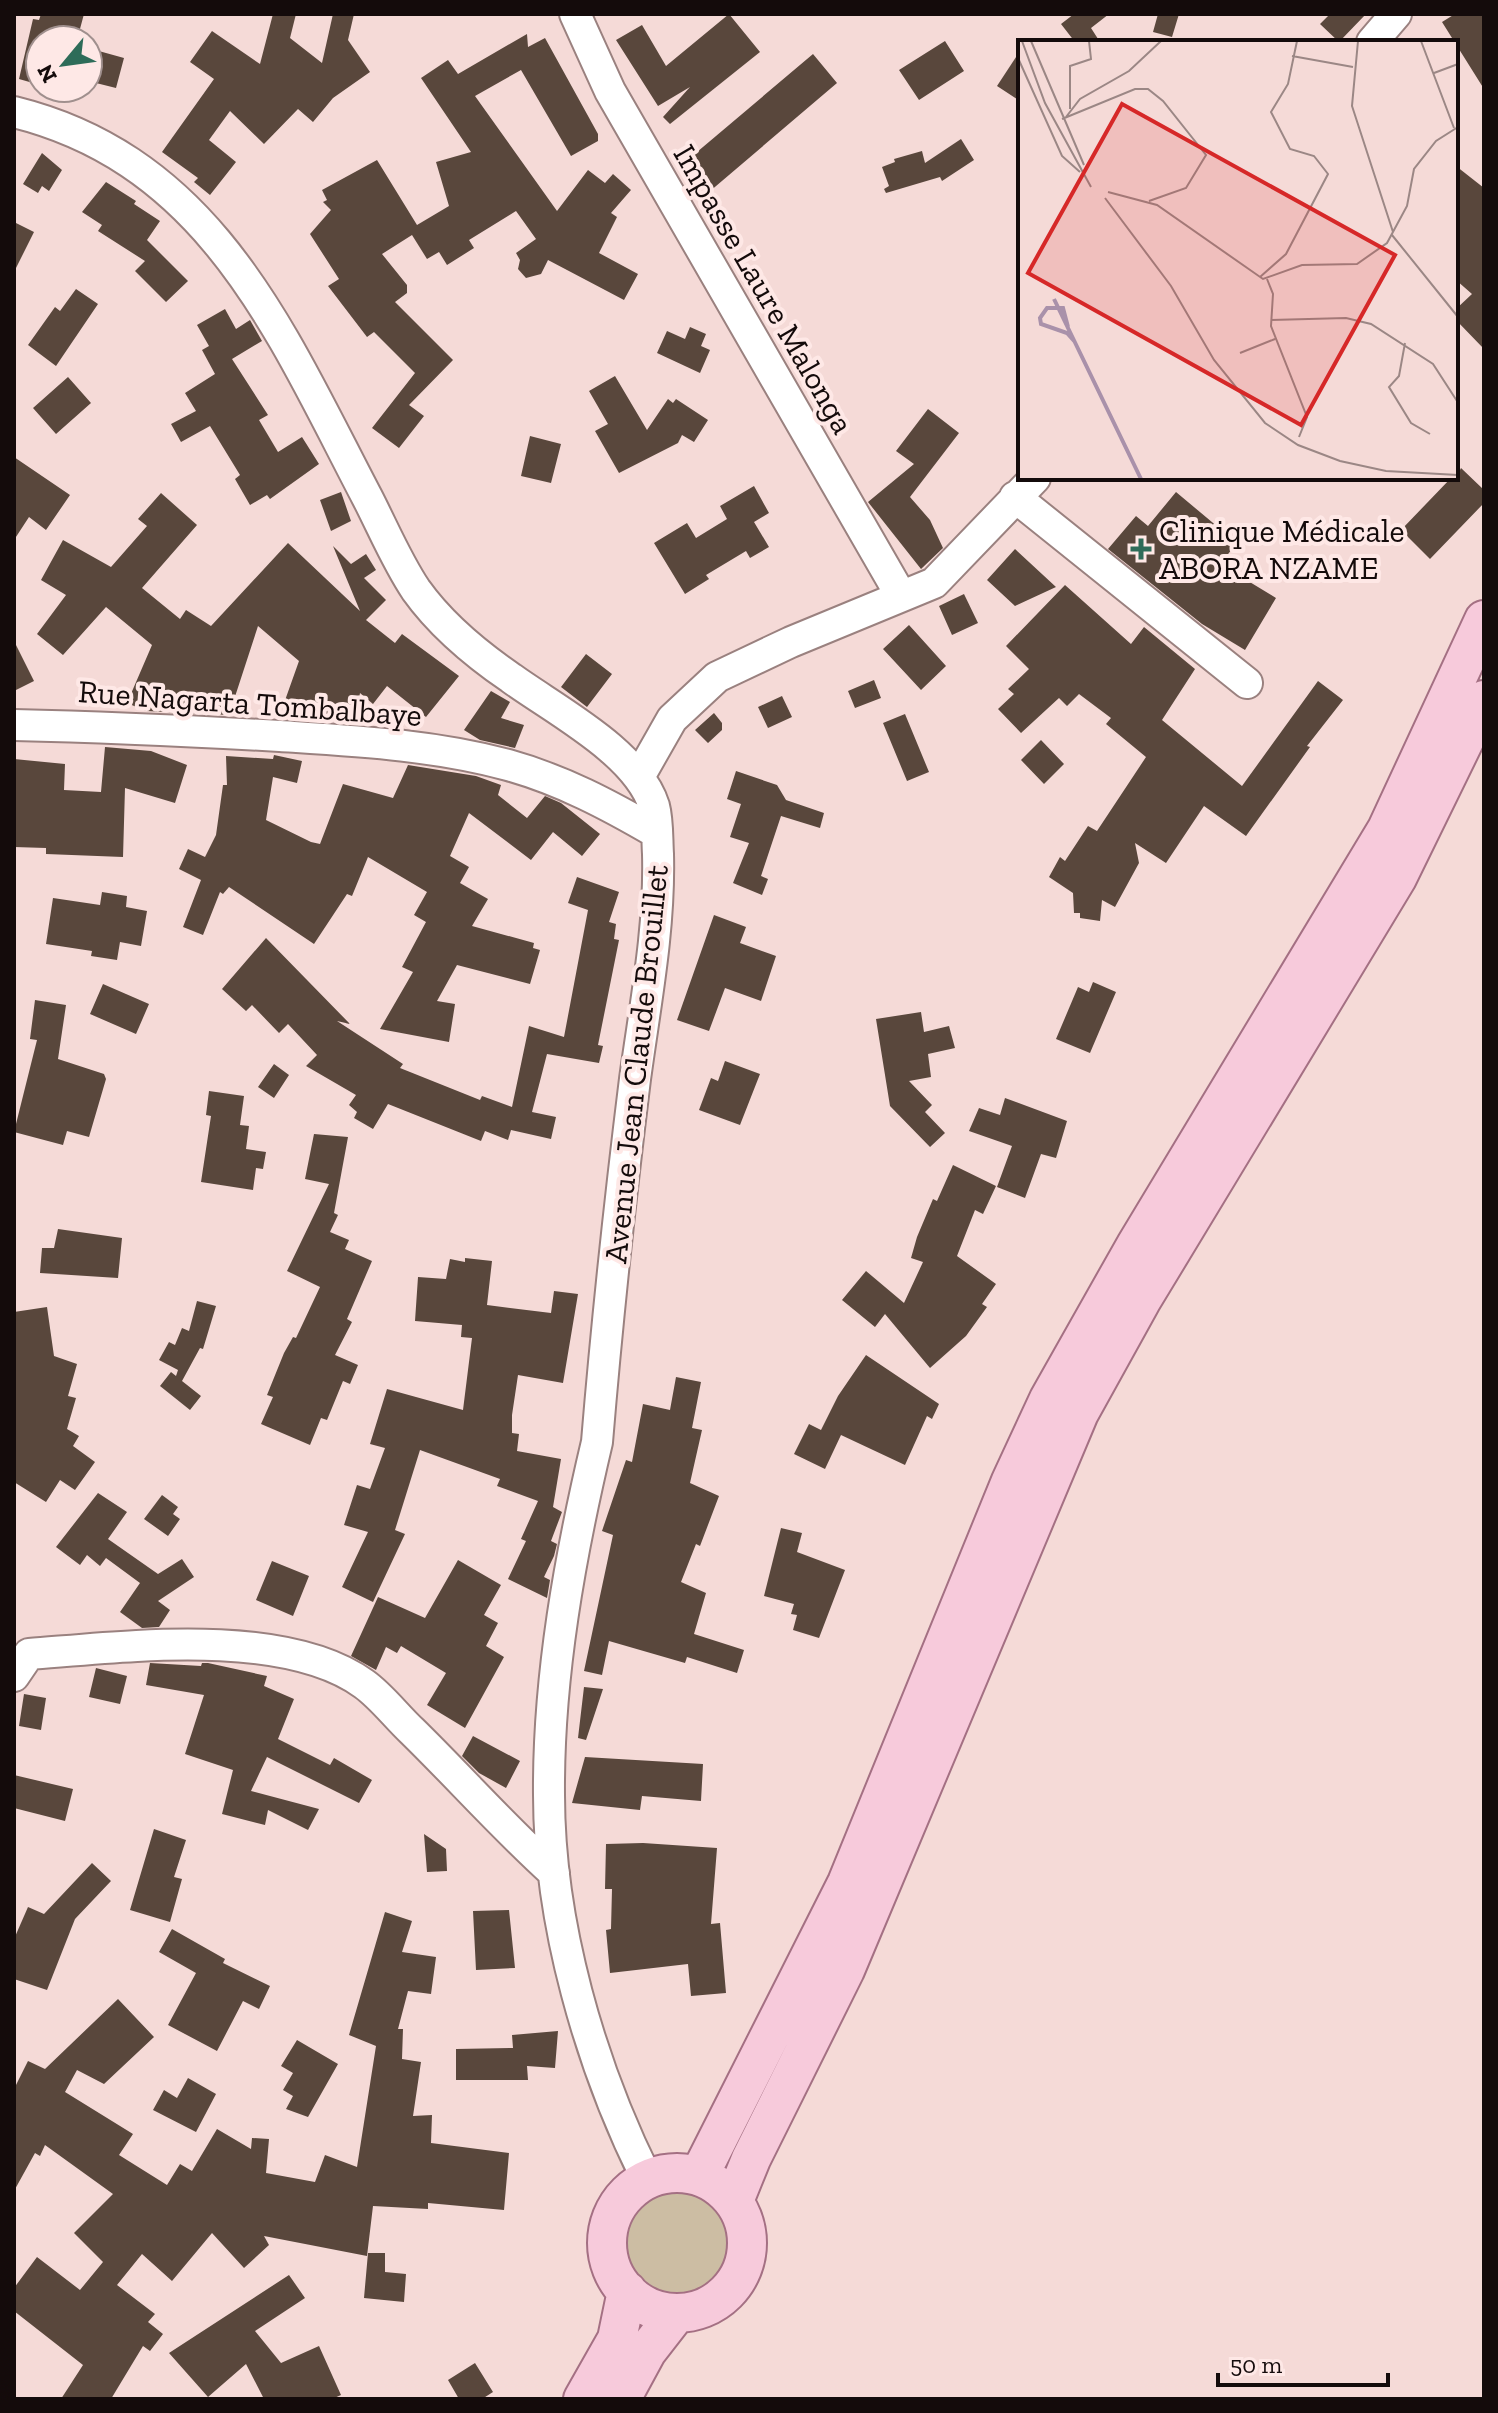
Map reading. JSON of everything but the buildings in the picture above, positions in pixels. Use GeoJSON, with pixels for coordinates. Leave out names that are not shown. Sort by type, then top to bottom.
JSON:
{"type":"FeatureCollection","features":[{"type":"Feature","properties":{"kind":"main road"},"geometry":{"type":"LineString","coordinates":[[699,2176],[847,1883],[1005,1494],[1049,1399],[1136,1245],[1387,829],[1484,620]]}},
{"type":"Feature","properties":{"kind":"main road"},"geometry":{"type":"LineString","coordinates":[[734,2201],[751,2159],[845,1970],[1079,1413],[1141,1301],[1397,878],[1484,700]]}},
{"type":"Feature","properties":{"kind":"main road"},"geometry":{"type":"LineString","coordinates":[[621,2399],[647,2351],[675,2315],[716,2301],[732,2287],[743,2267],[747,2246],[745,2224],[734,2201],[711,2180],[678,2172],[647,2179],[629,2190],[616,2207],[608,2226],[607,2247],[611,2268],[627,2291],[655,2309],[675,2315]]}},
{"type":"Feature","properties":{"kind":"main road"},"geometry":{"type":"LineString","coordinates":[[583,2399],[617,2339],[627,2291]]}},
{"type":"Feature","properties":{"kind":"street","name":"Impasse Laure Malonga"},"geometry":{"type":"LineString","coordinates":[[575,14],[610,91],[900,594]]}},
{"type":"Feature","properties":{"kind":"street"},"geometry":{"type":"LineString","coordinates":[[1374,40],[1396,14]]}},
{"type":"Feature","properties":{"kind":"street","name":"Avenue Jean Claude Brouillet"},"geometry":{"type":"LineString","coordinates":[[14,112],[78,134],[121,158],[205,224],[245,275],[283,333],[416,590],[454,633],[611,750],[639,777],[653,805],[657,833],[655,934],[635,1083],[597,1442],[572,1573],[550,1741],[549,1798],[554,1873],[578,1991],[601,2075],[618,2120],[647,2179]]}},
{"type":"Feature","properties":{"kind":"street"},"geometry":{"type":"LineString","coordinates":[[639,777],[672,719],[717,677],[900,594],[934,583],[1025,488],[1247,683]]}},
{"type":"Feature","properties":{"kind":"street","name":"Rue Nagarta Tombalbaye"},"geometry":{"type":"LineString","coordinates":[[14,725],[396,743],[507,765],[551,779],[591,795],[657,833]]}},
{"type":"Feature","properties":{"kind":"street"},"geometry":{"type":"LineString","coordinates":[[14,1676],[29,1654],[167,1644],[216,1643],[326,1665],[364,1683],[493,1811],[514,1837],[554,1873]]}},
{"type":"Feature","properties":{"kind":"shaded area"},"geometry":{"type":"Polygon","coordinates":[[[676,2192],[696,2196],[712,2207],[723,2223],[727,2243],[723,2263],[712,2279],[696,2290],[676,2294],[656,2290],[640,2279],[629,2263],[625,2243],[629,2223],[640,2207],[656,2196],[676,2192]]]}},
{"type":"Feature","properties":{"kind":"place","name":"Clinique Médicale ABORA NZAME"},"geometry":{"type":"Point","coordinates":[1141,549]}}]}
